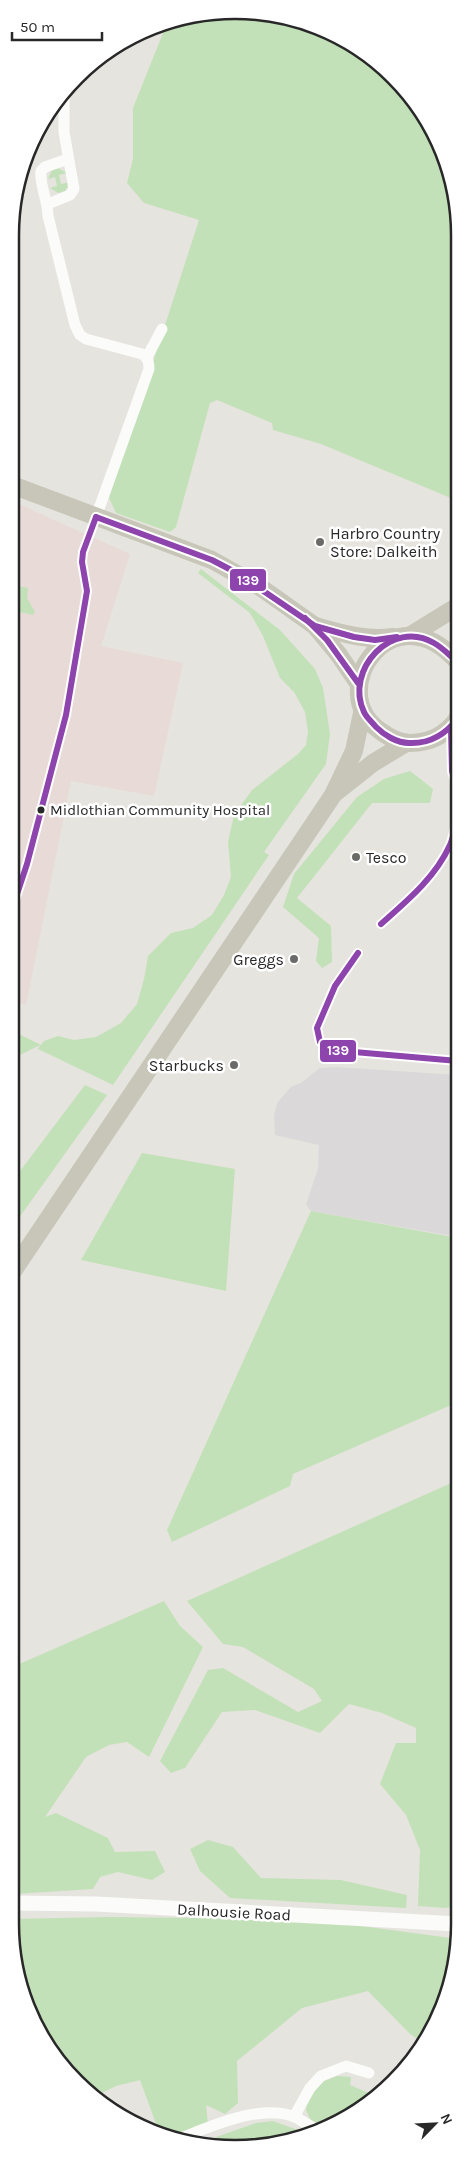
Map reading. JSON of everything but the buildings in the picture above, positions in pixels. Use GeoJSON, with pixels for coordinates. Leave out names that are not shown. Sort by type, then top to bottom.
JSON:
{"type":"FeatureCollection","features":[{"type":"Feature","properties":{"kind":"main road"},"geometry":{"type":"LineString","coordinates":[[19,488],[220,564],[260,588],[315,626],[339,655],[358,683],[362,713],[354,751],[333,795],[19,1262]]}},
{"type":"Feature","properties":{"kind":"main road"},"geometry":{"type":"LineString","coordinates":[[358,683],[372,655],[385,643],[404,636],[451,610]]}},
{"type":"Feature","properties":{"kind":"main road"},"geometry":{"type":"LineString","coordinates":[[315,626],[375,640],[404,636],[430,639],[440,644],[451,654]]}},
{"type":"Feature","properties":{"kind":"main road"},"geometry":{"type":"LineString","coordinates":[[362,713],[375,728],[387,736],[406,743],[423,743],[437,738],[451,728]]}},
{"type":"Feature","properties":{"kind":"main road"},"geometry":{"type":"LineString","coordinates":[[333,795],[373,763],[406,743]]}},
{"type":"Feature","properties":{"kind":"main road","name":"Dalhousie Road"},"geometry":{"type":"LineString","coordinates":[[19,1903],[96,1904],[451,1924]]}},
{"type":"Feature","properties":{"kind":"street"},"geometry":{"type":"LineString","coordinates":[[48,204],[73,192],[74,189],[63,124],[64,102]]}},
{"type":"Feature","properties":{"kind":"street"},"geometry":{"type":"LineString","coordinates":[[68,159],[45,167],[41,171],[40,176],[48,204],[48,216],[77,330],[86,339],[147,357]]}},
{"type":"Feature","properties":{"kind":"street"},"geometry":{"type":"LineString","coordinates":[[96,517],[149,370],[147,357],[162,329]]}},
{"type":"Feature","properties":{"kind":"street"},"geometry":{"type":"LineString","coordinates":[[294,2117],[310,2088],[321,2076],[346,2066],[369,2073]]}},
{"type":"Feature","properties":{"kind":"street"},"geometry":{"type":"LineString","coordinates":[[189,2135],[253,2114],[279,2114],[294,2117],[311,2127]]}},
{"type":"Feature","properties":{"kind":"shaded area","name":"Midlothian Community Hospital"},"geometry":{"type":"Polygon","coordinates":[[[19,504],[130,554],[101,646],[183,663],[154,796],[71,781],[26,1005],[19,1003],[19,504]]]}},
{"type":"Feature","properties":{"kind":"shaded area"},"geometry":{"type":"Polygon","coordinates":[[[336,1067],[451,1075],[451,1236],[311,1211],[306,1204],[318,1169],[319,1145],[275,1135],[274,1116],[277,1103],[291,1087],[301,1083],[320,1068],[336,1067]]]}},
{"type":"Feature","properties":{"kind":"green space"},"geometry":{"type":"Polygon","coordinates":[[[221,19],[249,19],[277,23],[318,35],[367,63],[407,103],[429,139],[440,165],[451,221],[451,498],[321,444],[273,430],[272,423],[217,400],[210,403],[176,527],[170,532],[116,513],[109,498],[199,220],[144,203],[127,183],[133,159],[133,108],[164,30],[193,23],[221,19]]]}},
{"type":"Feature","properties":{"kind":"green space"},"geometry":{"type":"Polygon","coordinates":[[[58,168],[67,173],[59,175],[61,184],[70,182],[65,191],[58,193],[50,188],[57,186],[55,177],[48,179],[52,170],[58,168]]]}},
{"type":"Feature","properties":{"kind":"green space"},"geometry":{"type":"Polygon","coordinates":[[[201,569],[280,630],[315,669],[323,688],[330,734],[326,764],[264,852],[269,855],[113,1085],[38,1049],[40,1045],[19,1056],[19,1034],[41,1045],[44,1041],[58,1036],[74,1040],[96,1037],[121,1023],[137,1004],[148,956],[171,933],[193,928],[212,915],[224,895],[231,877],[228,842],[234,815],[252,790],[298,754],[306,745],[308,732],[305,712],[294,692],[280,678],[263,636],[250,613],[198,573],[201,569]]]}},
{"type":"Feature","properties":{"kind":"green space"},"geometry":{"type":"Polygon","coordinates":[[[19,586],[28,588],[27,598],[35,612],[33,615],[19,612],[19,586]]]}},
{"type":"Feature","properties":{"kind":"green space"},"geometry":{"type":"Polygon","coordinates":[[[410,771],[433,789],[430,803],[372,803],[297,898],[331,926],[332,962],[322,968],[316,961],[319,938],[283,907],[294,874],[357,797],[384,779],[410,771]]]}},
{"type":"Feature","properties":{"kind":"green space"},"geometry":{"type":"Polygon","coordinates":[[[85,1085],[107,1095],[19,1218],[19,1172],[85,1085]]]}},
{"type":"Feature","properties":{"kind":"green space"},"geometry":{"type":"Polygon","coordinates":[[[142,1153],[235,1169],[226,1291],[81,1260],[142,1153]]]}},
{"type":"Feature","properties":{"kind":"green space"},"geometry":{"type":"Polygon","coordinates":[[[311,1211],[451,1237],[451,1405],[293,1474],[290,1486],[172,1542],[167,1530],[311,1211]]]}},
{"type":"Feature","properties":{"kind":"green space"},"geometry":{"type":"Polygon","coordinates":[[[451,1483],[451,1907],[418,1906],[420,1850],[406,1815],[380,1784],[396,1743],[416,1743],[416,1728],[382,1713],[349,1704],[320,1733],[255,1710],[222,1712],[185,1768],[171,1773],[160,1761],[208,1670],[223,1668],[298,1712],[322,1701],[314,1689],[243,1647],[223,1644],[187,1601],[451,1483]]]}},
{"type":"Feature","properties":{"kind":"green space"},"geometry":{"type":"Polygon","coordinates":[[[164,1601],[180,1626],[203,1647],[149,1757],[127,1742],[109,1745],[86,1757],[45,1817],[56,1813],[108,1838],[115,1852],[155,1851],[165,1872],[152,1880],[118,1872],[100,1877],[93,1889],[19,1894],[19,1664],[164,1601]]]}},
{"type":"Feature","properties":{"kind":"green space"},"geometry":{"type":"Polygon","coordinates":[[[208,1840],[233,1847],[261,1878],[341,1880],[407,1895],[406,1908],[230,1898],[200,1871],[190,1849],[208,1840]]]}},
{"type":"Feature","properties":{"kind":"green space"},"geometry":{"type":"Polygon","coordinates":[[[107,1917],[309,1919],[451,1938],[440,1994],[429,2020],[418,2039],[368,1991],[302,2008],[237,2061],[238,2103],[225,2114],[206,2105],[208,2124],[181,2133],[157,2126],[140,2080],[116,2086],[100,2094],[63,2056],[41,2020],[30,1994],[23,1966],[19,1938],[19,1919],[107,1917]]]}},
{"type":"Feature","properties":{"kind":"green space"},"geometry":{"type":"Polygon","coordinates":[[[337,2076],[351,2077],[350,2085],[370,2094],[318,2124],[310,2119],[306,2110],[307,2100],[322,2082],[337,2076]]]}},
{"type":"Feature","properties":{"kind":"green space"},"geometry":{"type":"Polygon","coordinates":[[[273,2121],[300,2131],[249,2140],[211,2139],[256,2123],[273,2121]]]}},
{"type":"Feature","properties":{"kind":"transit line","name":"139"},"geometry":{"type":"LineString","coordinates":[[96,517],[212,560],[237,573],[315,626],[354,637],[375,640],[397,637]]}},
{"type":"Feature","properties":{"kind":"transit line","name":"139"},"geometry":{"type":"LineString","coordinates":[[19,888],[66,715],[87,591],[82,562],[83,552],[96,517]]}},
{"type":"Feature","properties":{"kind":"transit line","name":"139"},"geometry":{"type":"LineString","coordinates":[[305,618],[327,640],[358,683]]}},
{"type":"Feature","properties":{"kind":"transit line","name":"139"},"geometry":{"type":"LineString","coordinates":[[451,656],[434,643],[418,637],[403,637],[388,643],[376,652],[366,665],[361,680],[360,696],[364,712],[369,720],[383,733],[400,742],[417,743],[431,740],[451,726]]}},
{"type":"Feature","properties":{"kind":"transit line","name":"139"},"geometry":{"type":"LineString","coordinates":[[381,924],[420,888],[437,868],[451,843]]}},
{"type":"Feature","properties":{"kind":"transit line","name":"139"},"geometry":{"type":"LineString","coordinates":[[358,953],[335,986],[317,1028],[320,1042],[331,1050],[451,1060]]}},
{"type":"Feature","properties":{"kind":"place","name":"Harbro Country Store: Dalkeith"},"geometry":{"type":"Point","coordinates":[320,542]}},
{"type":"Feature","properties":{"kind":"place","name":"Midlothian Community Hospital"},"geometry":{"type":"Point","coordinates":[41,810]}},
{"type":"Feature","properties":{"kind":"place","name":"Tesco"},"geometry":{"type":"Point","coordinates":[356,857]}},
{"type":"Feature","properties":{"kind":"place","name":"Greggs"},"geometry":{"type":"Point","coordinates":[294,959]}},
{"type":"Feature","properties":{"kind":"place","name":"Starbucks"},"geometry":{"type":"Point","coordinates":[234,1065]}}]}
